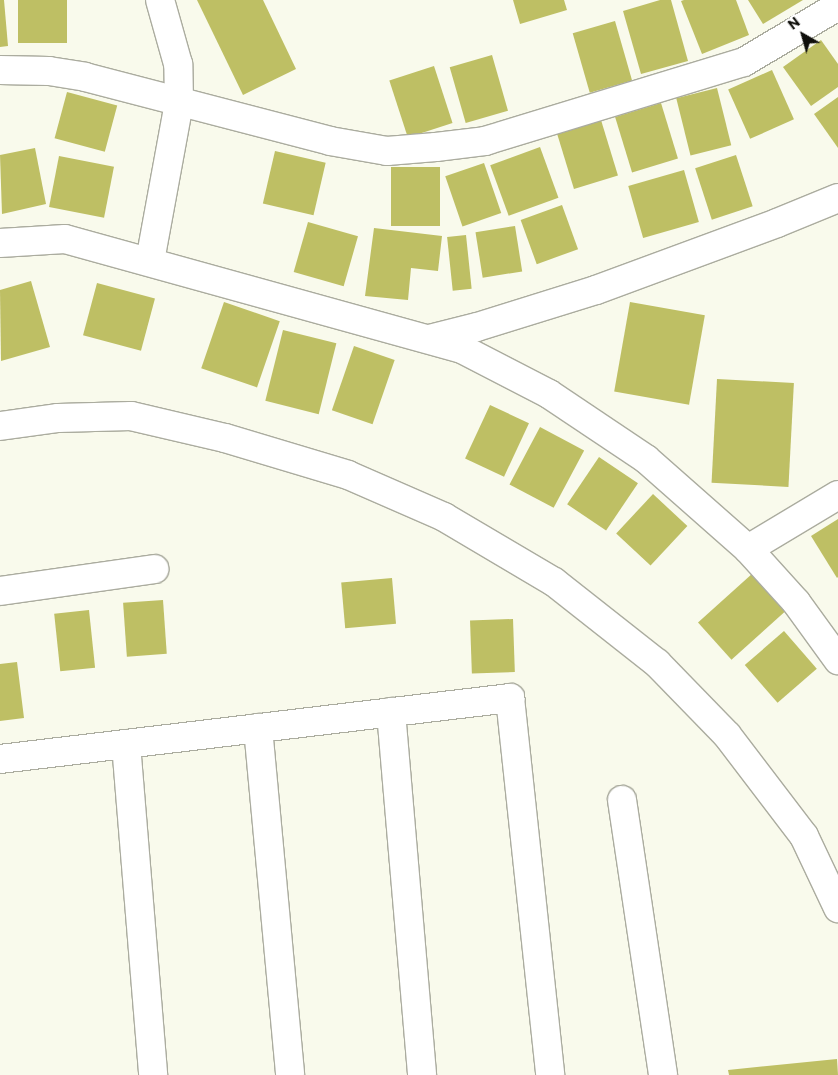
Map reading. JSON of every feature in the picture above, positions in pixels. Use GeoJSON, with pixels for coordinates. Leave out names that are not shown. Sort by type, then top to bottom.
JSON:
{"type":"FeatureCollection","features":[{"type":"Feature","properties":{"kind":"street"},"geometry":{"type":"LineString","coordinates":[[150,262],[179,102],[178,64],[160,0]]}},
{"type":"Feature","properties":{"kind":"street"},"geometry":{"type":"LineString","coordinates":[[0,70],[49,71],[85,77],[330,141],[387,151],[485,141],[744,62],[838,6]]}},
{"type":"Feature","properties":{"kind":"street"},"geometry":{"type":"LineString","coordinates":[[428,339],[477,327],[596,290],[836,203]]}},
{"type":"Feature","properties":{"kind":"street"},"geometry":{"type":"LineString","coordinates":[[0,243],[65,239],[462,349],[549,394],[646,459],[748,549],[796,602],[838,660]]}},
{"type":"Feature","properties":{"kind":"street"},"geometry":{"type":"LineString","coordinates":[[0,426],[58,418],[131,416],[225,438],[348,475],[444,517],[554,582],[657,663],[726,735],[804,836],[838,908]]}},
{"type":"Feature","properties":{"kind":"street"},"geometry":{"type":"LineString","coordinates":[[748,549],[838,494]]}},
{"type":"Feature","properties":{"kind":"street"},"geometry":{"type":"LineString","coordinates":[[0,591],[154,569]]}},
{"type":"Feature","properties":{"kind":"street"},"geometry":{"type":"LineString","coordinates":[[0,759],[510,698],[550,1075]]}},
{"type":"Feature","properties":{"kind":"street"},"geometry":{"type":"LineString","coordinates":[[391,712],[422,1075]]}},
{"type":"Feature","properties":{"kind":"street"},"geometry":{"type":"LineString","coordinates":[[258,728],[290,1075]]}},
{"type":"Feature","properties":{"kind":"street"},"geometry":{"type":"LineString","coordinates":[[126,744],[154,1075]]}},
{"type":"Feature","properties":{"kind":"street"},"geometry":{"type":"LineString","coordinates":[[622,800],[664,1075]]}},
{"type":"Feature","properties":{"kind":"building"},"geometry":{"type":"Polygon","coordinates":[[[0,0],[4,0],[8,46],[0,47],[0,0]]]}},
{"type":"Feature","properties":{"kind":"building"},"geometry":{"type":"Polygon","coordinates":[[[18,0],[67,0],[67,43],[18,43],[18,0]]]}},
{"type":"Feature","properties":{"kind":"building"},"geometry":{"type":"Polygon","coordinates":[[[197,0],[263,0],[296,69],[243,95],[197,0]]]}},
{"type":"Feature","properties":{"kind":"building"},"geometry":{"type":"Polygon","coordinates":[[[513,0],[564,0],[567,10],[520,24],[513,0]]]}},
{"type":"Feature","properties":{"kind":"building"},"geometry":{"type":"Polygon","coordinates":[[[660,0],[671,0],[688,61],[641,74],[623,11],[660,0]]]}},
{"type":"Feature","properties":{"kind":"building"},"geometry":{"type":"Polygon","coordinates":[[[736,0],[749,35],[702,54],[681,1],[736,0]]]}},
{"type":"Feature","properties":{"kind":"building"},"geometry":{"type":"Polygon","coordinates":[[[748,0],[803,0],[763,24],[748,0]]]}},
{"type":"Feature","properties":{"kind":"building"},"geometry":{"type":"Polygon","coordinates":[[[615,21],[632,81],[590,93],[573,33],[615,21]]]}},
{"type":"Feature","properties":{"kind":"building"},"geometry":{"type":"Polygon","coordinates":[[[821,40],[838,64],[838,87],[811,106],[783,67],[821,40]]]}},
{"type":"Feature","properties":{"kind":"building"},"geometry":{"type":"Polygon","coordinates":[[[492,55],[508,111],[466,123],[450,67],[492,55]]]}},
{"type":"Feature","properties":{"kind":"building"},"geometry":{"type":"Polygon","coordinates":[[[434,66],[453,123],[408,138],[389,81],[434,66]]]}},
{"type":"Feature","properties":{"kind":"building"},"geometry":{"type":"Polygon","coordinates":[[[772,70],[794,119],[750,139],[728,90],[772,70]]]}},
{"type":"Feature","properties":{"kind":"building"},"geometry":{"type":"Polygon","coordinates":[[[717,88],[731,145],[691,155],[676,98],[717,88]]]}},
{"type":"Feature","properties":{"kind":"building"},"geometry":{"type":"Polygon","coordinates":[[[67,92],[117,105],[105,152],[55,138],[67,92]]]}},
{"type":"Feature","properties":{"kind":"building"},"geometry":{"type":"Polygon","coordinates":[[[838,97],[838,148],[814,114],[838,97]]]}},
{"type":"Feature","properties":{"kind":"building"},"geometry":{"type":"Polygon","coordinates":[[[661,103],[678,158],[632,172],[615,117],[661,103]]]}},
{"type":"Feature","properties":{"kind":"building"},"geometry":{"type":"Polygon","coordinates":[[[601,120],[618,175],[574,189],[557,133],[601,120]]]}},
{"type":"Feature","properties":{"kind":"building"},"geometry":{"type":"Polygon","coordinates":[[[540,147],[558,198],[509,216],[490,165],[540,147]]]}},
{"type":"Feature","properties":{"kind":"building"},"geometry":{"type":"Polygon","coordinates":[[[35,148],[46,204],[2,214],[0,155],[35,148]]]}},
{"type":"Feature","properties":{"kind":"building"},"geometry":{"type":"Polygon","coordinates":[[[275,151],[326,163],[314,215],[263,204],[275,151]]]}},
{"type":"Feature","properties":{"kind":"building"},"geometry":{"type":"Polygon","coordinates":[[[736,155],[753,206],[712,220],[695,168],[736,155]]]}},
{"type":"Feature","properties":{"kind":"building"},"geometry":{"type":"Polygon","coordinates":[[[59,156],[114,167],[104,218],[49,207],[59,156]]]}},
{"type":"Feature","properties":{"kind":"building"},"geometry":{"type":"Polygon","coordinates":[[[484,163],[501,213],[462,226],[445,176],[484,163]]]}},
{"type":"Feature","properties":{"kind":"building"},"geometry":{"type":"Polygon","coordinates":[[[391,167],[440,167],[440,226],[391,226],[391,167]]]}},
{"type":"Feature","properties":{"kind":"building"},"geometry":{"type":"Polygon","coordinates":[[[684,170],[699,222],[643,238],[628,186],[684,170]]]}},
{"type":"Feature","properties":{"kind":"building"},"geometry":{"type":"Polygon","coordinates":[[[562,205],[578,249],[537,264],[521,220],[562,205]]]}},
{"type":"Feature","properties":{"kind":"building"},"geometry":{"type":"Polygon","coordinates":[[[308,222],[358,236],[344,286],[294,272],[308,222]]]}},
{"type":"Feature","properties":{"kind":"building"},"geometry":{"type":"Polygon","coordinates":[[[515,226],[522,271],[483,278],[475,232],[515,226]]]}},
{"type":"Feature","properties":{"kind":"building"},"geometry":{"type":"Polygon","coordinates":[[[374,228],[442,236],[438,271],[411,268],[408,300],[365,296],[374,228]]]}},
{"type":"Feature","properties":{"kind":"building"},"geometry":{"type":"Polygon","coordinates":[[[466,235],[472,289],[453,291],[447,237],[466,235]]]}},
{"type":"Feature","properties":{"kind":"building"},"geometry":{"type":"Polygon","coordinates":[[[31,281],[50,347],[1,361],[0,290],[31,281]]]}},
{"type":"Feature","properties":{"kind":"building"},"geometry":{"type":"Polygon","coordinates":[[[97,283],[155,299],[141,351],[83,335],[97,283]]]}},
{"type":"Feature","properties":{"kind":"building"},"geometry":{"type":"Polygon","coordinates":[[[224,302],[280,321],[257,387],[201,368],[224,302]]]}},
{"type":"Feature","properties":{"kind":"building"},"geometry":{"type":"Polygon","coordinates":[[[630,302],[705,315],[689,405],[614,392],[630,302]]]}},
{"type":"Feature","properties":{"kind":"building"},"geometry":{"type":"Polygon","coordinates":[[[283,330],[336,343],[319,414],[265,401],[283,330]]]}},
{"type":"Feature","properties":{"kind":"building"},"geometry":{"type":"Polygon","coordinates":[[[354,346],[395,360],[373,424],[332,410],[354,346]]]}},
{"type":"Feature","properties":{"kind":"building"},"geometry":{"type":"Polygon","coordinates":[[[717,379],[794,383],[788,487],[712,483],[717,379]]]}},
{"type":"Feature","properties":{"kind":"building"},"geometry":{"type":"Polygon","coordinates":[[[490,405],[529,423],[504,477],[465,458],[490,405]]]}},
{"type":"Feature","properties":{"kind":"building"},"geometry":{"type":"Polygon","coordinates":[[[540,427],[584,450],[554,508],[509,484],[540,427]]]}},
{"type":"Feature","properties":{"kind":"building"},"geometry":{"type":"Polygon","coordinates":[[[599,457],[638,483],[606,531],[567,504],[599,457]]]}},
{"type":"Feature","properties":{"kind":"building"},"geometry":{"type":"Polygon","coordinates":[[[653,494],[687,526],[651,566],[616,533],[653,494]]]}},
{"type":"Feature","properties":{"kind":"building"},"geometry":{"type":"Polygon","coordinates":[[[838,519],[838,577],[837,578],[811,536],[838,519]]]}},
{"type":"Feature","properties":{"kind":"building"},"geometry":{"type":"Polygon","coordinates":[[[753,573],[786,610],[731,660],[698,623],[753,573]]]}},
{"type":"Feature","properties":{"kind":"building"},"geometry":{"type":"Polygon","coordinates":[[[392,578],[396,624],[345,628],[341,582],[392,578]]]}},
{"type":"Feature","properties":{"kind":"building"},"geometry":{"type":"Polygon","coordinates":[[[163,600],[167,654],[127,657],[123,603],[163,600]]]}},
{"type":"Feature","properties":{"kind":"building"},"geometry":{"type":"Polygon","coordinates":[[[89,610],[95,668],[60,671],[54,614],[89,610]]]}},
{"type":"Feature","properties":{"kind":"building"},"geometry":{"type":"Polygon","coordinates":[[[513,619],[515,672],[472,673],[470,621],[513,619]]]}},
{"type":"Feature","properties":{"kind":"building"},"geometry":{"type":"Polygon","coordinates":[[[784,631],[817,669],[778,703],[745,665],[784,631]]]}},
{"type":"Feature","properties":{"kind":"building"},"geometry":{"type":"Polygon","coordinates":[[[17,662],[24,718],[0,721],[0,664],[17,662]]]}},
{"type":"Feature","properties":{"kind":"building"},"geometry":{"type":"Polygon","coordinates":[[[837,1059],[838,1075],[729,1075],[728,1070],[837,1059]]]}}]}
